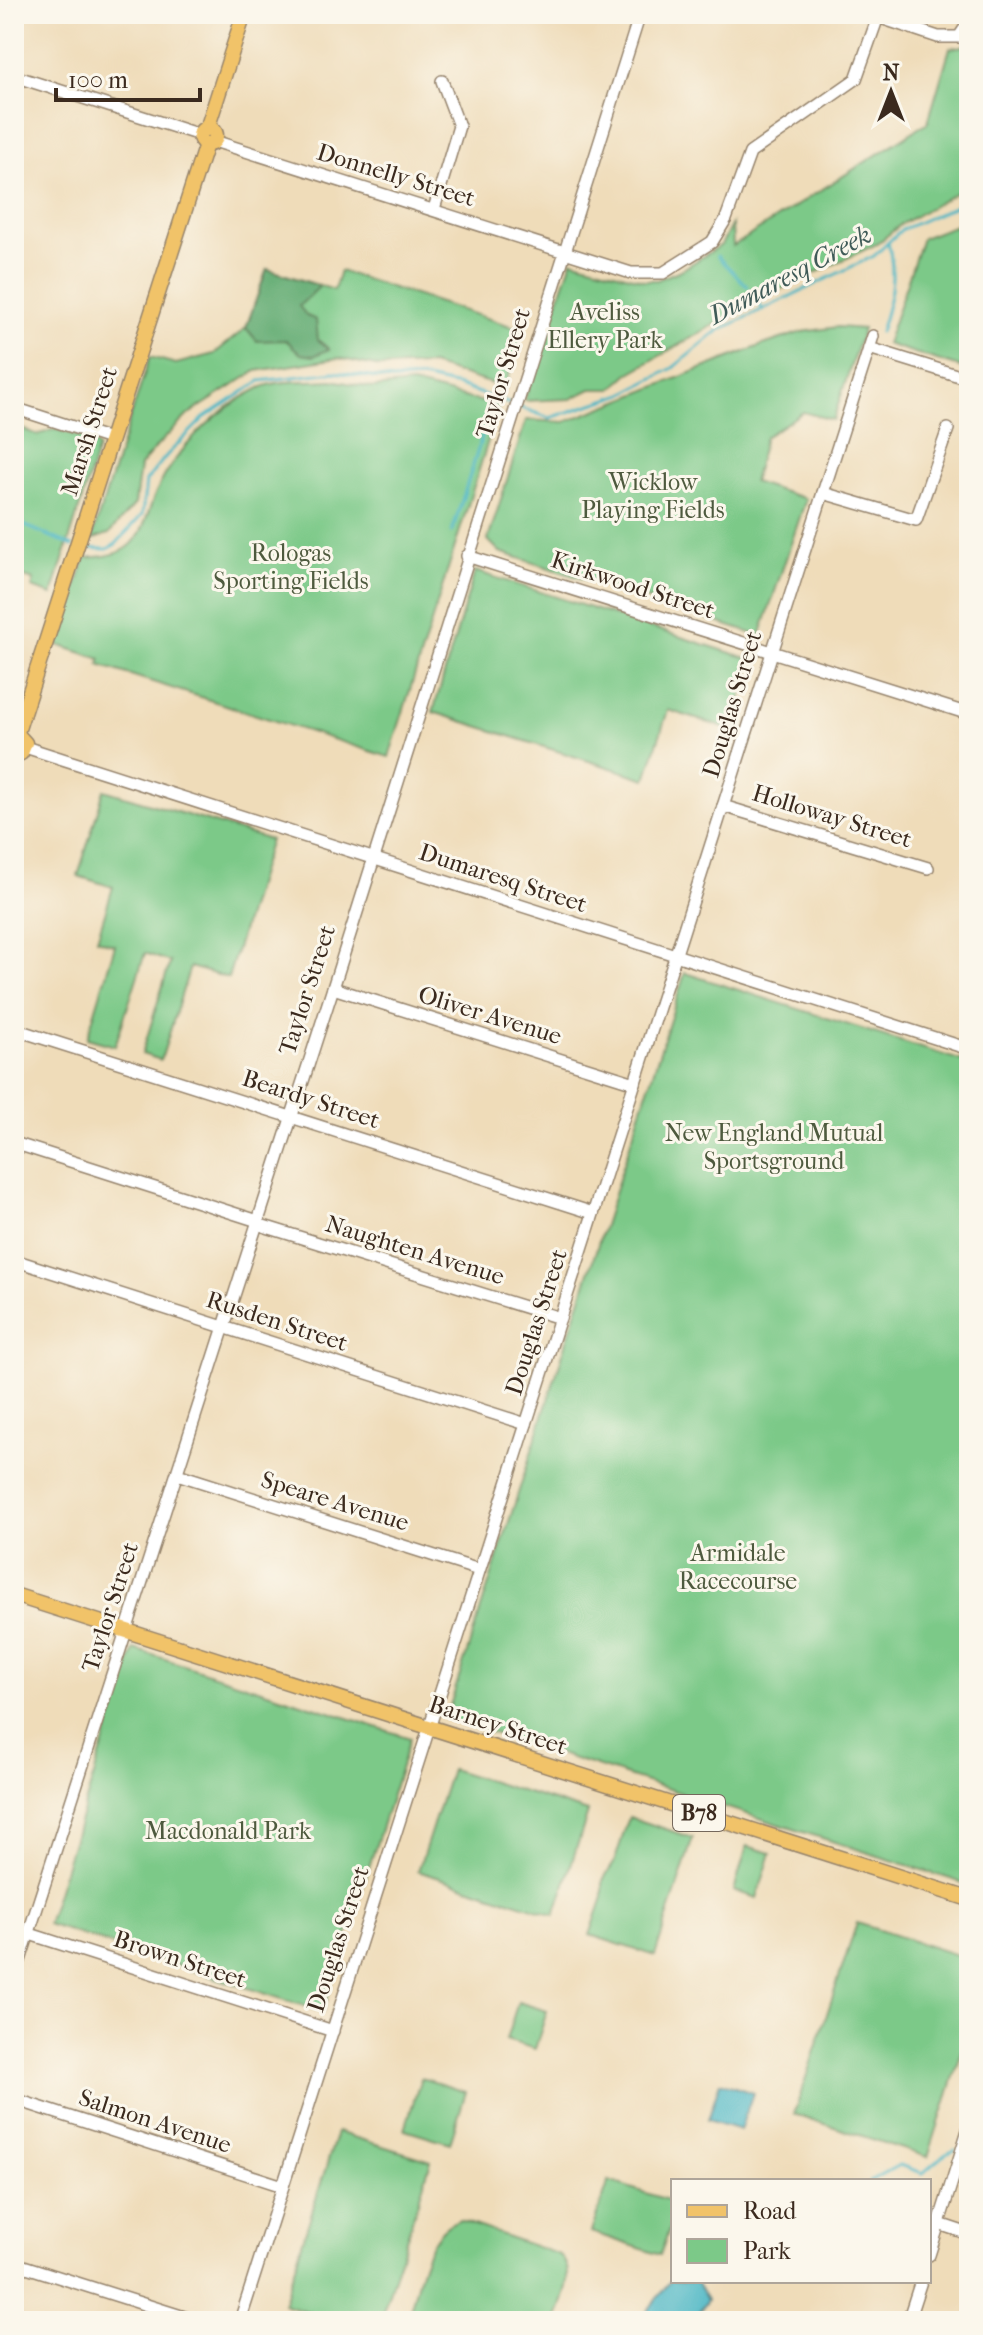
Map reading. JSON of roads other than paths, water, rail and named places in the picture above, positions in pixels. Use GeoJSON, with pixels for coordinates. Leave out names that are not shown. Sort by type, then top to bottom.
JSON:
{"type":"FeatureCollection","features":[{"type":"Feature","properties":{"kind":"main road","name":"Marsh Street"},"geometry":{"type":"LineString","coordinates":[[16,731],[244,14]]}},
{"type":"Feature","properties":{"kind":"main road"},"geometry":{"type":"LineString","coordinates":[[16,731],[24,739],[19,752]]}},
{"type":"Feature","properties":{"kind":"main road","name":"Barney Street"},"geometry":{"type":"LineString","coordinates":[[14,1595],[969,1899]]}},
{"type":"Feature","properties":{"kind":"street","name":"Taylor Street"},"geometry":{"type":"LineString","coordinates":[[14,1979],[333,988],[371,859],[640,14]]}},
{"type":"Feature","properties":{"kind":"street","name":"Donnelly Street"},"geometry":{"type":"LineString","coordinates":[[14,76],[631,273],[652,275],[678,266],[703,250],[720,232],[750,153],[856,79],[873,15]]}},
{"type":"Feature","properties":{"kind":"street"},"geometry":{"type":"LineString","coordinates":[[873,15],[938,37],[959,37],[969,22]]}},
{"type":"Feature","properties":{"kind":"street"},"geometry":{"type":"LineString","coordinates":[[434,209],[459,126],[442,81]]}},
{"type":"Feature","properties":{"kind":"street","name":"Douglas Street"},"geometry":{"type":"LineString","coordinates":[[240,2321],[871,342],[969,379]]}},
{"type":"Feature","properties":{"kind":"street"},"geometry":{"type":"LineString","coordinates":[[14,408],[110,439]]}},
{"type":"Feature","properties":{"kind":"street"},"geometry":{"type":"LineString","coordinates":[[823,493],[916,520],[948,429]]}},
{"type":"Feature","properties":{"kind":"street","name":"Kirkwood Street"},"geometry":{"type":"LineString","coordinates":[[467,556],[969,714]]}},
{"type":"Feature","properties":{"kind":"street","name":"Dumaresq Street"},"geometry":{"type":"LineString","coordinates":[[19,752],[371,859],[969,1049]]}},
{"type":"Feature","properties":{"kind":"street","name":"Holloway Street"},"geometry":{"type":"LineString","coordinates":[[723,806],[928,868]]}},
{"type":"Feature","properties":{"kind":"street","name":"Oliver Avenue"},"geometry":{"type":"LineString","coordinates":[[333,988],[635,1083]]}},
{"type":"Feature","properties":{"kind":"street","name":"Beardy Street"},"geometry":{"type":"LineString","coordinates":[[14,1029],[593,1213]]}},
{"type":"Feature","properties":{"kind":"street","name":"Naughten Avenue"},"geometry":{"type":"LineString","coordinates":[[14,1143],[560,1318]]}},
{"type":"Feature","properties":{"kind":"street","name":"Rusden Street"},"geometry":{"type":"LineString","coordinates":[[14,1260],[526,1424]]}},
{"type":"Feature","properties":{"kind":"street","name":"Speare Avenue"},"geometry":{"type":"LineString","coordinates":[[177,1474],[479,1570]]}},
{"type":"Feature","properties":{"kind":"street","name":"Brown Street"},"geometry":{"type":"LineString","coordinates":[[14,1929],[333,2031]]}},
{"type":"Feature","properties":{"kind":"street","name":"Salmon Avenue"},"geometry":{"type":"LineString","coordinates":[[14,2099],[283,2186]]}},
{"type":"Feature","properties":{"kind":"street"},"geometry":{"type":"LineString","coordinates":[[931,2249],[969,2127]]}},
{"type":"Feature","properties":{"kind":"street"},"geometry":{"type":"LineString","coordinates":[[939,2224],[969,2234]]}},
{"type":"Feature","properties":{"kind":"street"},"geometry":{"type":"LineString","coordinates":[[14,2263],[197,2321]]}},
{"type":"Feature","properties":{"kind":"street"},"geometry":{"type":"LineString","coordinates":[[908,2321],[920,2283]]}},
{"type":"Feature","properties":{"kind":"water"},"geometry":{"type":"Polygon","coordinates":[[[720,2082],[753,2093],[740,2130],[708,2120],[720,2082]]]}},
{"type":"Feature","properties":{"kind":"water"},"geometry":{"type":"Polygon","coordinates":[[[671,2280],[671,2283],[697,2283],[707,2300],[693,2321],[640,2321],[671,2280]]]}},
{"type":"Feature","properties":{"kind":"waterway","name":"Dumaresq Creek"},"geometry":{"type":"LineString","coordinates":[[80,548],[107,549],[116,544],[142,515],[146,481],[167,455],[204,418],[260,381],[334,372],[392,380],[421,378],[459,386],[550,418],[623,394],[673,368],[718,331],[874,256],[901,230],[969,200]]}},
{"type":"Feature","properties":{"kind":"waterway"},"geometry":{"type":"LineString","coordinates":[[880,332],[891,288],[888,243]]}},
{"type":"Feature","properties":{"kind":"waterway"},"geometry":{"type":"LineString","coordinates":[[717,256],[747,286]]}},
{"type":"Feature","properties":{"kind":"waterway"},"geometry":{"type":"LineString","coordinates":[[753,293],[763,310]]}},
{"type":"Feature","properties":{"kind":"waterway"},"geometry":{"type":"LineString","coordinates":[[452,532],[494,399]]}},
{"type":"Feature","properties":{"kind":"waterway","name":"Dumaresq Creek"},"geometry":{"type":"LineString","coordinates":[[14,521],[73,546]]}},
{"type":"Feature","properties":{"kind":"waterway"},"geometry":{"type":"LineString","coordinates":[[874,2179],[899,2165],[923,2173],[955,2150]]}},
{"type":"Feature","properties":{"kind":"park label","name":"Aveliss Ellery Park"},"geometry":{"type":"Point","coordinates":[605,326]}},
{"type":"Feature","properties":{"kind":"park label","name":"Wicklow Playing Fields"},"geometry":{"type":"Point","coordinates":[653,496]}},
{"type":"Feature","properties":{"kind":"park label","name":"Rologas Sporting Fields"},"geometry":{"type":"Point","coordinates":[291,567]}},
{"type":"Feature","properties":{"kind":"park label","name":"New England Mutual Sportsground"},"geometry":{"type":"Point","coordinates":[774,1147]}},
{"type":"Feature","properties":{"kind":"park label","name":"Armidale Racecourse"},"geometry":{"type":"Point","coordinates":[738,1567]}},
{"type":"Feature","properties":{"kind":"park label","name":"Macdonald Park"},"geometry":{"type":"Point","coordinates":[228,1831]}}]}
